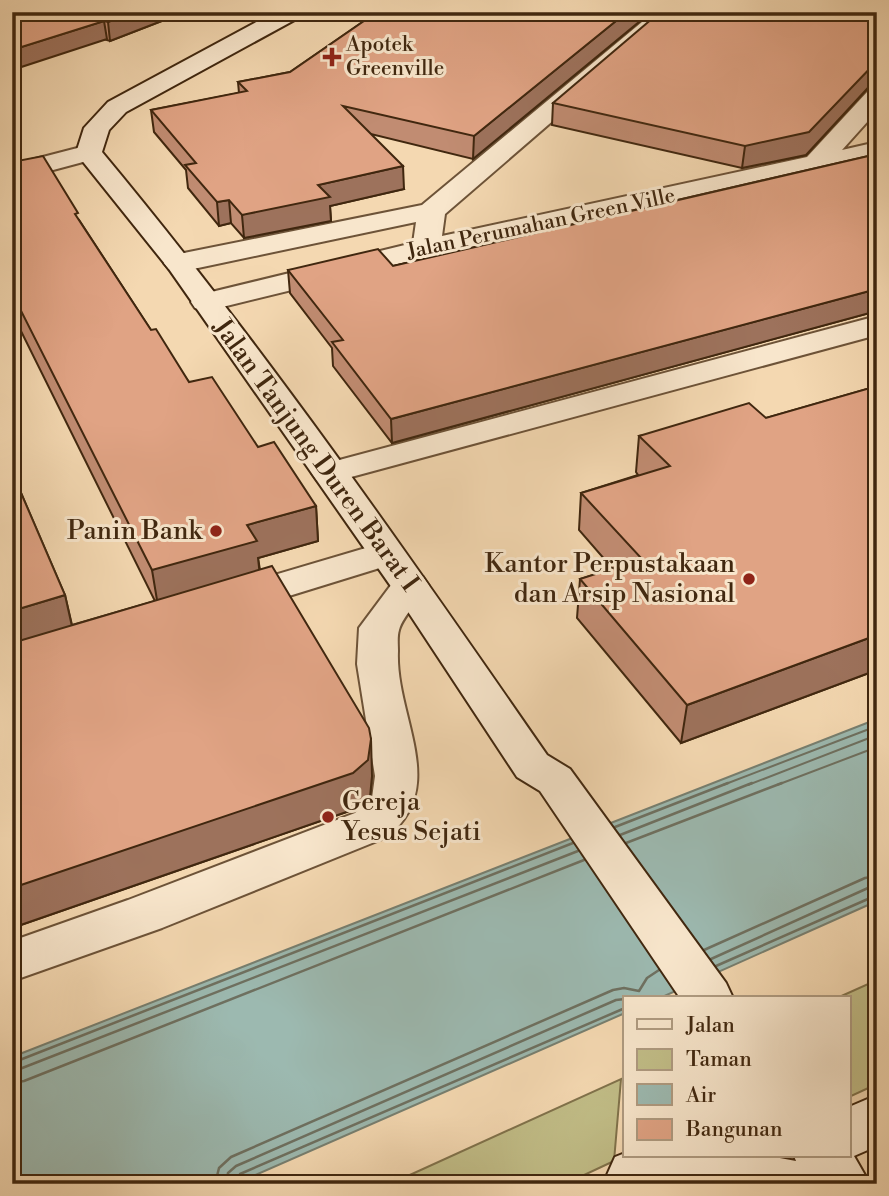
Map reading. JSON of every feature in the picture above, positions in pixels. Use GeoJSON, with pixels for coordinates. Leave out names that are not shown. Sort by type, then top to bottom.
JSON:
{"type":"FeatureCollection","features":[{"type":"Feature","properties":{"kind":"street"},"geometry":{"type":"LineString","coordinates":[[12,173],[89,153],[97,128],[117,107],[292,12]]}},
{"type":"Feature","properties":{"kind":"street"},"geometry":{"type":"LineString","coordinates":[[427,248],[431,211],[668,12]]}},
{"type":"Feature","properties":{"kind":"street"},"geometry":{"type":"LineString","coordinates":[[814,165],[877,96]]}},
{"type":"Feature","properties":{"kind":"street","name":"Jalan Perumahan Green Ville"},"geometry":{"type":"LineString","coordinates":[[206,302],[427,248],[877,150]]}},
{"type":"Feature","properties":{"kind":"street","name":"Jalan Tanjung Duren Barat I"},"geometry":{"type":"LineString","coordinates":[[89,153],[179,263],[410,586],[540,778],[674,996]]}},
{"type":"Feature","properties":{"kind":"street","name":"Jalan Perumahan Green Ville"},"geometry":{"type":"LineString","coordinates":[[179,263],[431,211]]}},
{"type":"Feature","properties":{"kind":"street"},"geometry":{"type":"LineString","coordinates":[[329,473],[877,325]]}},
{"type":"Feature","properties":{"kind":"street"},"geometry":{"type":"LineString","coordinates":[[206,608],[386,554]]}},
{"type":"Feature","properties":{"kind":"street"},"geometry":{"type":"LineString","coordinates":[[12,961],[145,914],[371,825],[389,811],[396,793],[397,776],[377,664],[379,628],[410,586]]}},
{"type":"Feature","properties":{"kind":"street","name":"Jalan Tanjung Duren Barat I"},"geometry":{"type":"LineString","coordinates":[[540,778],[706,996]]}},
{"type":"Feature","properties":{"kind":"street"},"geometry":{"type":"LineString","coordinates":[[850,1132],[877,1119]]}},
{"type":"Feature","properties":{"kind":"street"},"geometry":{"type":"LineString","coordinates":[[823,1158],[843,1184]]}},
{"type":"Feature","properties":{"kind":"street"},"geometry":{"type":"LineString","coordinates":[[636,1171],[707,1174],[789,1184]]}},
{"type":"Feature","properties":{"kind":"green space"},"geometry":{"type":"Polygon","coordinates":[[[877,980],[877,1084],[850,1097],[850,996],[841,996],[877,980]]]}},
{"type":"Feature","properties":{"kind":"green space"},"geometry":{"type":"Polygon","coordinates":[[[621,1079],[614,1161],[565,1184],[390,1184],[621,1079]]]}},
{"type":"Feature","properties":{"kind":"water"},"geometry":{"type":"Polygon","coordinates":[[[877,719],[877,901],[664,996],[623,996],[623,1014],[235,1184],[12,1184],[12,1057],[877,719]]]}},
{"type":"Feature","properties":{"kind":"building"},"geometry":{"type":"Polygon","coordinates":[[[12,12],[134,12],[12,50],[12,12]]]}},
{"type":"Feature","properties":{"kind":"building"},"geometry":{"type":"Polygon","coordinates":[[[377,12],[627,12],[474,136],[343,106],[403,166],[318,185],[330,197],[242,215],[229,200],[217,202],[185,165],[196,163],[151,110],[247,91],[238,82],[290,72],[377,12]]]}},
{"type":"Feature","properties":{"kind":"building"},"geometry":{"type":"Polygon","coordinates":[[[660,12],[877,12],[877,61],[809,132],[745,146],[553,103],[660,12]]]}},
{"type":"Feature","properties":{"kind":"building"},"geometry":{"type":"Polygon","coordinates":[[[877,154],[877,289],[391,419],[332,342],[343,340],[288,270],[378,249],[393,266],[877,154]]]}},
{"type":"Feature","properties":{"kind":"building"},"geometry":{"type":"Polygon","coordinates":[[[43,156],[78,213],[75,214],[151,330],[156,329],[189,382],[212,377],[258,447],[274,442],[316,506],[247,525],[257,541],[152,570],[12,293],[12,162],[43,156]]]}},
{"type":"Feature","properties":{"kind":"building","name":"Kantor Perpustakaan dan Arsip Nasional"},"geometry":{"type":"Polygon","coordinates":[[[877,386],[877,635],[687,705],[580,579],[642,559],[581,493],[670,466],[639,436],[749,403],[766,418],[877,386]]]}},
{"type":"Feature","properties":{"kind":"building"},"geometry":{"type":"Polygon","coordinates":[[[12,472],[65,595],[12,611],[12,472]]]}},
{"type":"Feature","properties":{"kind":"building"},"geometry":{"type":"Polygon","coordinates":[[[272,566],[369,728],[371,739],[368,760],[353,773],[12,888],[12,643],[272,566]]]}},
{"type":"Feature","properties":{"kind":"place","name":"Apotek Greenville"},"geometry":{"type":"Point","coordinates":[332,57]}},
{"type":"Feature","properties":{"kind":"place","name":"Panin Bank"},"geometry":{"type":"Point","coordinates":[216,531]}},
{"type":"Feature","properties":{"kind":"place","name":"Kantor Perpustakaan dan Arsip Nasional"},"geometry":{"type":"Point","coordinates":[749,579]}},
{"type":"Feature","properties":{"kind":"place","name":"Gereja Yesus Sejati"},"geometry":{"type":"Point","coordinates":[328,817]}}]}
